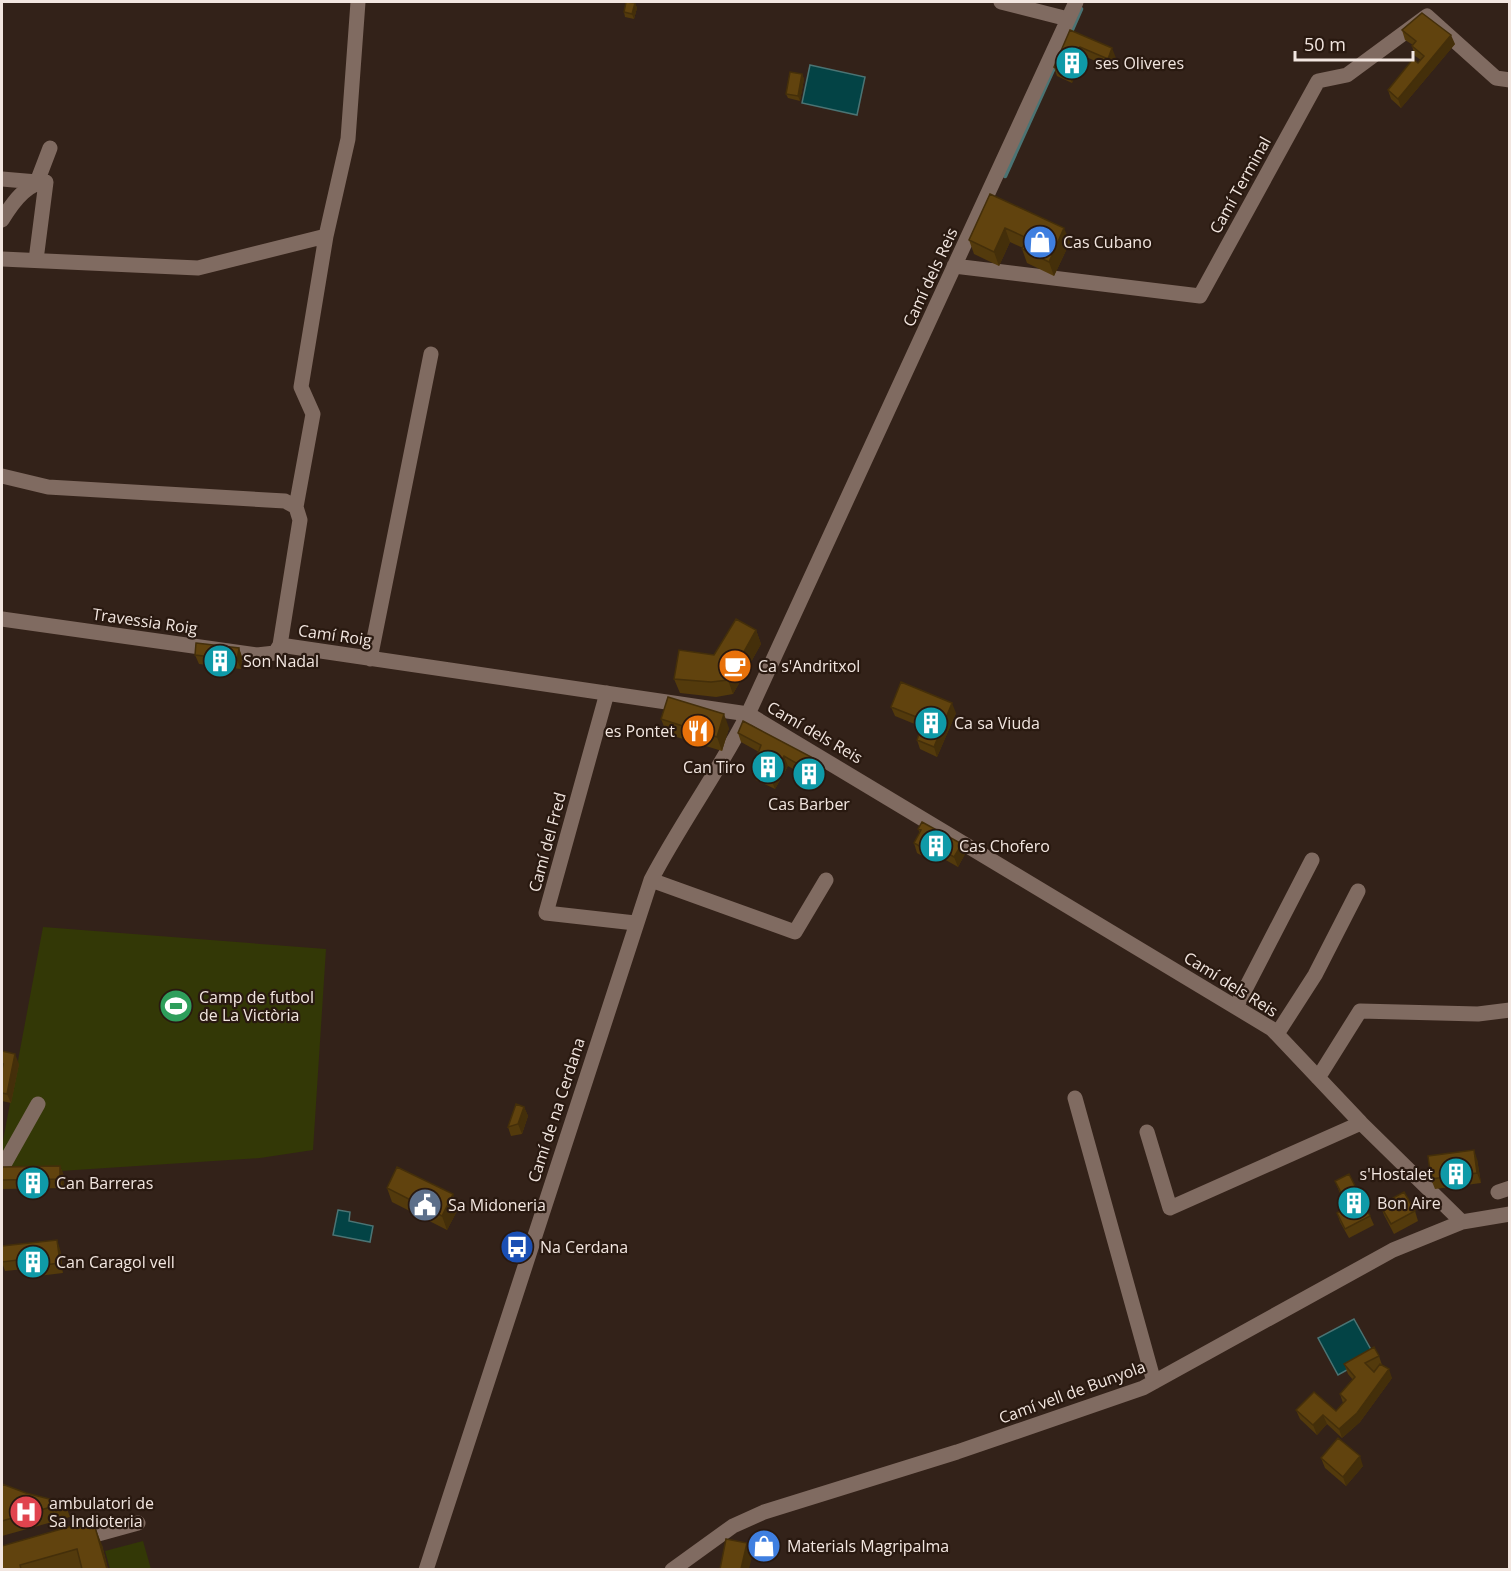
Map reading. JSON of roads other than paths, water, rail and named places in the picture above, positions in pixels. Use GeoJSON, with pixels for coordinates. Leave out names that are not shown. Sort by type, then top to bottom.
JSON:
{"type":"FeatureCollection","features":[{"type":"Feature","properties":{"kind":"street","name":"Camí Roig"},"geometry":{"type":"LineString","coordinates":[[358,2],[348,138],[326,236],[301,387],[313,414],[296,507],[300,520],[280,645],[748,714]]}},
{"type":"Feature","properties":{"kind":"street"},"geometry":{"type":"LineString","coordinates":[[1001,2],[1068,19]]}},
{"type":"Feature","properties":{"kind":"street","name":"Camí dels Reis"},"geometry":{"type":"LineString","coordinates":[[1076,2],[748,714],[1236,1007],[1277,1034],[1360,1123],[1462,1222]]}},
{"type":"Feature","properties":{"kind":"street","name":"Camí Terminal"},"geometry":{"type":"LineString","coordinates":[[954,266],[1200,296],[1318,81],[1347,75],[1427,16],[1496,78],[1509,80]]}},
{"type":"Feature","properties":{"kind":"street"},"geometry":{"type":"LineString","coordinates":[[2,220],[23,193],[37,182],[50,148]]}},
{"type":"Feature","properties":{"kind":"street"},"geometry":{"type":"LineString","coordinates":[[2,179],[46,182],[36,260]]}},
{"type":"Feature","properties":{"kind":"street"},"geometry":{"type":"LineString","coordinates":[[2,259],[198,268],[326,236]]}},
{"type":"Feature","properties":{"kind":"street"},"geometry":{"type":"LineString","coordinates":[[370,658],[431,354]]}},
{"type":"Feature","properties":{"kind":"street"},"geometry":{"type":"LineString","coordinates":[[2,477],[48,487],[285,501],[296,507]]}},
{"type":"Feature","properties":{"kind":"street","name":"Travessia Roig"},"geometry":{"type":"LineString","coordinates":[[2,619],[257,655],[275,653],[280,645]]}},
{"type":"Feature","properties":{"kind":"street","name":"Camí del Fred"},"geometry":{"type":"LineString","coordinates":[[606,693],[546,913],[635,923]]}},
{"type":"Feature","properties":{"kind":"street","name":"Camí de na Cerdana"},"geometry":{"type":"LineString","coordinates":[[426,1569],[635,923],[651,880],[671,843],[728,753],[748,714]]}},
{"type":"Feature","properties":{"kind":"street"},"geometry":{"type":"LineString","coordinates":[[1236,1007],[1312,860]]}},
{"type":"Feature","properties":{"kind":"street"},"geometry":{"type":"LineString","coordinates":[[651,880],[795,932],[826,880]]}},
{"type":"Feature","properties":{"kind":"street"},"geometry":{"type":"LineString","coordinates":[[1277,1034],[1315,975],[1358,891]]}},
{"type":"Feature","properties":{"kind":"street"},"geometry":{"type":"LineString","coordinates":[[1318,1078],[1360,1011],[1478,1014],[1509,1010]]}},
{"type":"Feature","properties":{"kind":"street"},"geometry":{"type":"LineString","coordinates":[[1075,1098],[1154,1382]]}},
{"type":"Feature","properties":{"kind":"street"},"geometry":{"type":"LineString","coordinates":[[2,1168],[38,1104]]}},
{"type":"Feature","properties":{"kind":"street"},"geometry":{"type":"LineString","coordinates":[[1147,1132],[1170,1208],[1360,1123]]}},
{"type":"Feature","properties":{"kind":"street","name":"Camí vell de Bunyola"},"geometry":{"type":"LineString","coordinates":[[672,1569],[733,1526],[764,1512],[957,1452],[1143,1388],[1393,1250],[1462,1222],[1509,1214]]}},
{"type":"Feature","properties":{"kind":"street"},"geometry":{"type":"LineString","coordinates":[[68,1542],[138,1524]]}},
{"type":"Feature","properties":{"kind":"water"},"geometry":{"type":"Polygon","coordinates":[[[810,65],[865,77],[857,115],[802,103],[810,65]]]}},
{"type":"Feature","properties":{"kind":"water"},"geometry":{"type":"Polygon","coordinates":[[[338,1210],[350,1212],[349,1221],[373,1226],[370,1242],[333,1235],[338,1210]]]}},
{"type":"Feature","properties":{"kind":"water"},"geometry":{"type":"Polygon","coordinates":[[[1354,1319],[1374,1355],[1338,1375],[1318,1338],[1354,1319]]]}},
{"type":"Feature","properties":{"kind":"waterway"},"geometry":{"type":"LineString","coordinates":[[1070,34],[1081,9]]}},
{"type":"Feature","properties":{"kind":"waterway"},"geometry":{"type":"LineString","coordinates":[[1005,176],[1056,63]]}},
{"type":"Feature","properties":{"kind":"place","name":"ses Oliveres"},"geometry":{"type":"Point","coordinates":[1072,63]}},
{"type":"Feature","properties":{"kind":"place","name":"Cas Cubano"},"geometry":{"type":"Point","coordinates":[1040,242]}},
{"type":"Feature","properties":{"kind":"place","name":"Son Nadal"},"geometry":{"type":"Point","coordinates":[220,661]}},
{"type":"Feature","properties":{"kind":"place","name":"Ca s'Andritxol"},"geometry":{"type":"Point","coordinates":[735,666]}},
{"type":"Feature","properties":{"kind":"place","name":"Ca sa Viuda"},"geometry":{"type":"Point","coordinates":[931,723]}},
{"type":"Feature","properties":{"kind":"place","name":"es Pontet"},"geometry":{"type":"Point","coordinates":[698,731]}},
{"type":"Feature","properties":{"kind":"place","name":"Can Tiro"},"geometry":{"type":"Point","coordinates":[768,767]}},
{"type":"Feature","properties":{"kind":"place","name":"Cas Barber"},"geometry":{"type":"Point","coordinates":[809,774]}},
{"type":"Feature","properties":{"kind":"place","name":"Cas Chofero"},"geometry":{"type":"Point","coordinates":[936,846]}},
{"type":"Feature","properties":{"kind":"place","name":"Camp de futbol de La Victòria"},"geometry":{"type":"Point","coordinates":[176,1006]}},
{"type":"Feature","properties":{"kind":"place","name":"s'Hostalet"},"geometry":{"type":"Point","coordinates":[1456,1174]}},
{"type":"Feature","properties":{"kind":"place","name":"Can Barreras"},"geometry":{"type":"Point","coordinates":[33,1183]}},
{"type":"Feature","properties":{"kind":"place","name":"Bon Aire"},"geometry":{"type":"Point","coordinates":[1354,1203]}},
{"type":"Feature","properties":{"kind":"place","name":"Sa Midoneria"},"geometry":{"type":"Point","coordinates":[425,1205]}},
{"type":"Feature","properties":{"kind":"place","name":"Na Cerdana"},"geometry":{"type":"Point","coordinates":[517,1247]}},
{"type":"Feature","properties":{"kind":"place","name":"Can Caragol vell"},"geometry":{"type":"Point","coordinates":[33,1262]}},
{"type":"Feature","properties":{"kind":"place","name":"ambulatori de Sa Indioteria"},"geometry":{"type":"Point","coordinates":[26,1512]}},
{"type":"Feature","properties":{"kind":"place","name":"Materials Magripalma"},"geometry":{"type":"Point","coordinates":[764,1546]}}]}
